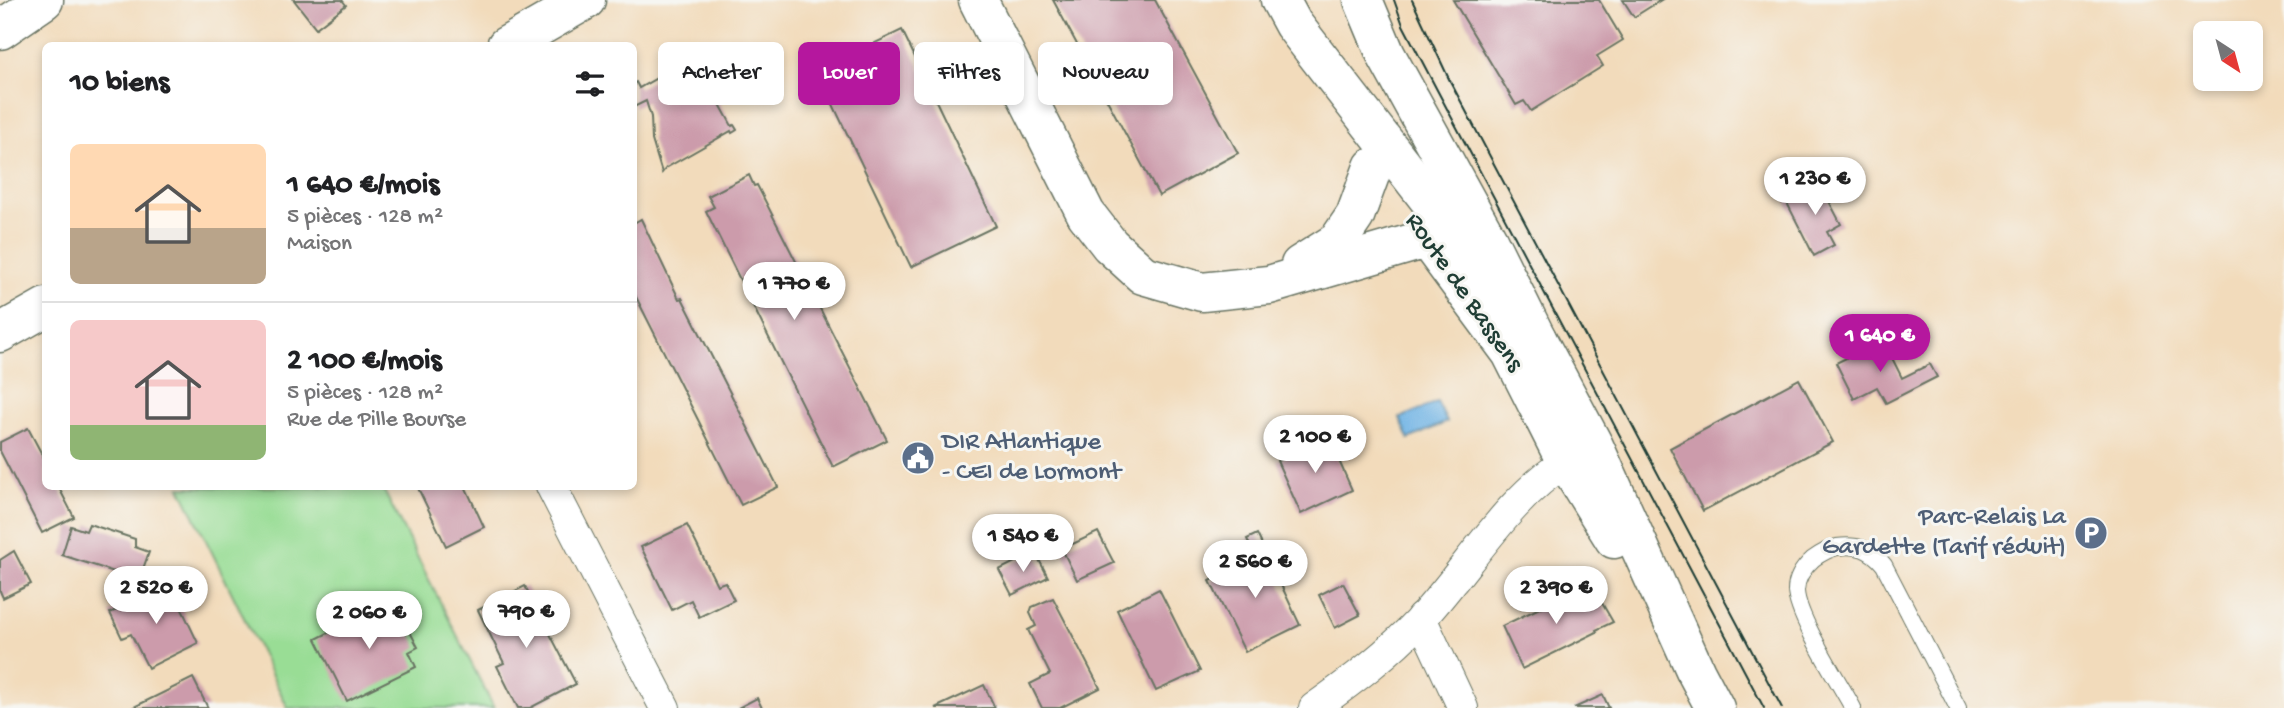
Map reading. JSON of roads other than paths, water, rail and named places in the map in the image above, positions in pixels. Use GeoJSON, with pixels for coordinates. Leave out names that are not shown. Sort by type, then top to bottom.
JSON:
{"type":"FeatureCollection","features":[{"type":"Feature","properties":{"kind":"main road"},"geometry":{"type":"LineString","coordinates":[[0,30],[44,0]]}},
{"type":"Feature","properties":{"kind":"main road"},"geometry":{"type":"LineString","coordinates":[[513,42],[586,0]]}},
{"type":"Feature","properties":{"kind":"main road"},"geometry":{"type":"LineString","coordinates":[[978,0],[1086,214],[1110,245],[1143,275],[1202,292],[1269,285],[1426,239]]}},
{"type":"Feature","properties":{"kind":"main road","name":"Route de Bassens"},"geometry":{"type":"LineString","coordinates":[[1252,0],[1277,38],[1511,353],[1566,462],[1696,672]]}},
{"type":"Feature","properties":{"kind":"main road"},"geometry":{"type":"LineString","coordinates":[[1280,0],[1293,24],[1537,339]]}},
{"type":"Feature","properties":{"kind":"main road"},"geometry":{"type":"LineString","coordinates":[[1363,0],[1386,55],[1489,242],[1594,446],[1696,672],[1715,708]]}},
{"type":"Feature","properties":{"kind":"main road"},"geometry":{"type":"LineString","coordinates":[[1269,285],[1338,241],[1355,216],[1373,167]]}},
{"type":"Feature","properties":{"kind":"main road"},"geometry":{"type":"LineString","coordinates":[[0,333],[42,309]]}},
{"type":"Feature","properties":{"kind":"street"},"geometry":{"type":"LineString","coordinates":[[1314,708],[1376,663],[1421,618],[1533,485],[1566,462]]}},
{"type":"Feature","properties":{"kind":"street"},"geometry":{"type":"LineString","coordinates":[[553,490],[666,708]]}},
{"type":"Feature","properties":{"kind":"street"},"geometry":{"type":"LineString","coordinates":[[1421,618],[1462,708]]}},
{"type":"Feature","properties":{"kind":"lane"},"geometry":{"type":"LineString","coordinates":[[1853,708],[1806,622],[1798,604],[1796,590],[1798,576],[1818,556],[1830,548],[1853,546],[1875,554],[1884,565],[1958,708]]}},
{"type":"Feature","properties":{"kind":"water"},"geometry":{"type":"Polygon","coordinates":[[[1437,402],[1447,422],[1409,439],[1400,418],[1437,402]]]}},
{"type":"Feature","properties":{"kind":"tram line"},"geometry":{"type":"LineString","coordinates":[[1394,0],[1403,25],[1764,708]]}},
{"type":"Feature","properties":{"kind":"tram line"},"geometry":{"type":"LineString","coordinates":[[1412,0],[1449,79],[1782,708]]}},
{"type":"Feature","properties":{"kind":"place","name":"DIR Atlantique - CEI de Lormont"},"geometry":{"type":"Point","coordinates":[918,458]}},
{"type":"Feature","properties":{"kind":"place","name":"Parc-Relais La Gardette (Tarif réduit)"},"geometry":{"type":"Point","coordinates":[2091,533]}}]}
